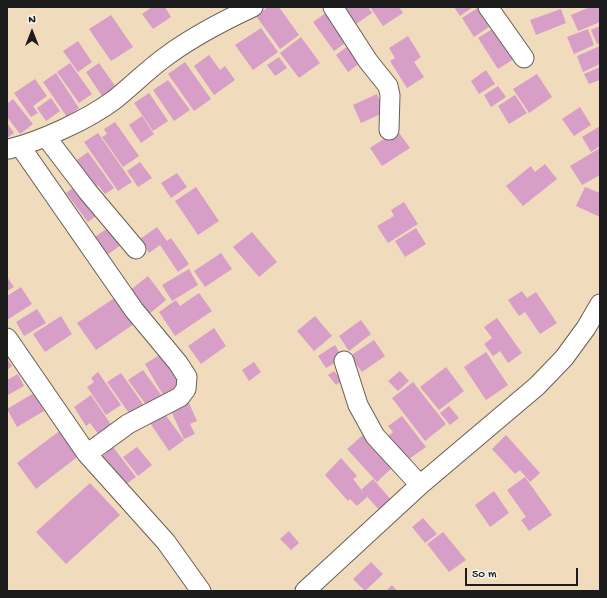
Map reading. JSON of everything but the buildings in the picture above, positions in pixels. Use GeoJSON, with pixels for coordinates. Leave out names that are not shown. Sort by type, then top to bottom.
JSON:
{"type":"FeatureCollection","features":[{"type":"Feature","properties":{"kind":"street"},"geometry":{"type":"LineString","coordinates":[[87,454],[128,424],[180,397],[186,389],[187,377],[178,362],[134,310],[13,148],[46,137],[95,112],[114,100],[143,74],[195,37],[253,7]]}},
{"type":"Feature","properties":{"kind":"street"},"geometry":{"type":"LineString","coordinates":[[332,7],[368,61],[388,86],[390,95],[389,130]]}},
{"type":"Feature","properties":{"kind":"street"},"geometry":{"type":"LineString","coordinates":[[488,7],[524,58]]}},
{"type":"Feature","properties":{"kind":"street"},"geometry":{"type":"LineString","coordinates":[[46,137],[88,192],[136,249]]}},
{"type":"Feature","properties":{"kind":"street"},"geometry":{"type":"LineString","coordinates":[[305,591],[420,485],[537,386],[564,358],[586,328],[600,304]]}},
{"type":"Feature","properties":{"kind":"street"},"geometry":{"type":"LineString","coordinates":[[7,338],[87,454],[166,542],[201,591]]}},
{"type":"Feature","properties":{"kind":"street"},"geometry":{"type":"LineString","coordinates":[[344,361],[358,405],[375,436],[420,485]]}}]}
